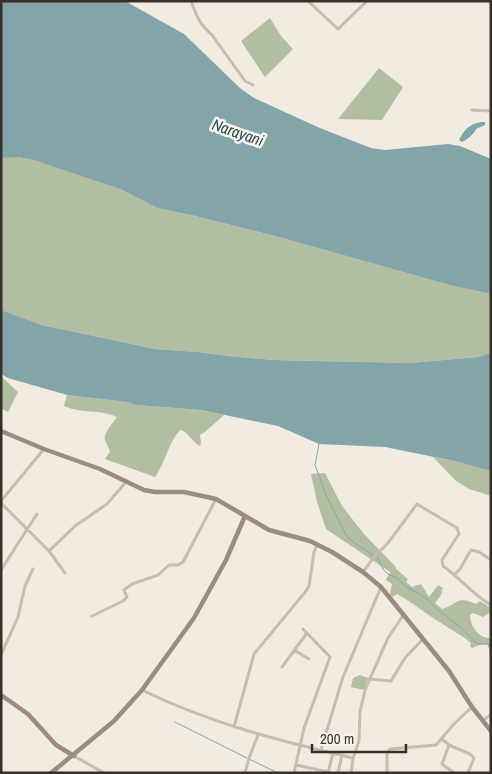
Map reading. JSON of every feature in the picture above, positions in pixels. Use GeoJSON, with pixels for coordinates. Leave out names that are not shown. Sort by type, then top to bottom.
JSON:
{"type":"FeatureCollection","features":[{"type":"Feature","properties":{"kind":"street"},"geometry":{"type":"LineString","coordinates":[[191,1],[200,22],[212,34],[245,81],[253,85]]}},
{"type":"Feature","properties":{"kind":"street"},"geometry":{"type":"LineString","coordinates":[[308,1],[338,29],[367,1]]}},
{"type":"Feature","properties":{"kind":"street"},"geometry":{"type":"LineString","coordinates":[[472,110],[491,111]]}},
{"type":"Feature","properties":{"kind":"street"},"geometry":{"type":"LineString","coordinates":[[1,430],[44,449],[100,469],[149,492],[184,492],[216,499],[269,530],[317,545],[363,572],[381,587],[404,614],[422,640],[449,671],[472,707],[491,731]]}},
{"type":"Feature","properties":{"kind":"street"},"geometry":{"type":"LineString","coordinates":[[44,449],[1,502],[49,551],[65,573]]}},
{"type":"Feature","properties":{"kind":"street"},"geometry":{"type":"LineString","coordinates":[[49,551],[75,526],[107,504],[126,482]]}},
{"type":"Feature","properties":{"kind":"street"},"geometry":{"type":"LineString","coordinates":[[92,616],[123,601],[127,597],[124,590],[132,584],[158,575],[169,564],[178,565],[183,562],[216,499]]}},
{"type":"Feature","properties":{"kind":"street"},"geometry":{"type":"LineString","coordinates":[[363,572],[388,543],[417,504],[452,524],[459,531],[442,563],[481,600],[491,605]]}},
{"type":"Feature","properties":{"kind":"street"},"geometry":{"type":"LineString","coordinates":[[1,570],[37,514]]}},
{"type":"Feature","properties":{"kind":"street"},"geometry":{"type":"LineString","coordinates":[[51,773],[74,756],[114,721],[142,690],[194,618],[226,560],[245,516]]}},
{"type":"Feature","properties":{"kind":"street"},"geometry":{"type":"LineString","coordinates":[[234,727],[253,656],[309,586],[314,552],[317,545]]}},
{"type":"Feature","properties":{"kind":"street"},"geometry":{"type":"LineString","coordinates":[[455,574],[460,569],[470,550],[479,552],[491,560]]}},
{"type":"Feature","properties":{"kind":"street"},"geometry":{"type":"LineString","coordinates":[[1,655],[18,617],[25,586],[33,569]]}},
{"type":"Feature","properties":{"kind":"street"},"geometry":{"type":"LineString","coordinates":[[321,750],[343,677],[381,587]]}},
{"type":"Feature","properties":{"kind":"street"},"geometry":{"type":"LineString","coordinates":[[351,773],[352,758],[359,741],[360,712],[369,679],[388,638],[404,614]]}},
{"type":"Feature","properties":{"kind":"street"},"geometry":{"type":"LineString","coordinates":[[294,773],[304,728],[330,657],[303,629]]}},
{"type":"Feature","properties":{"kind":"street"},"geometry":{"type":"LineString","coordinates":[[282,666],[307,633]]}},
{"type":"Feature","properties":{"kind":"street"},"geometry":{"type":"LineString","coordinates":[[369,679],[391,681],[405,658],[422,640]]}},
{"type":"Feature","properties":{"kind":"street"},"geometry":{"type":"LineString","coordinates":[[294,650],[309,659]]}},
{"type":"Feature","properties":{"kind":"street"},"geometry":{"type":"LineString","coordinates":[[142,690],[179,707],[258,735],[352,758]]}},
{"type":"Feature","properties":{"kind":"street"},"geometry":{"type":"LineString","coordinates":[[1,695],[28,714],[56,745],[104,773]]}},
{"type":"Feature","properties":{"kind":"street"},"geometry":{"type":"LineString","coordinates":[[387,773],[387,753],[390,749],[438,744],[454,724],[472,707]]}},
{"type":"Feature","properties":{"kind":"street"},"geometry":{"type":"LineString","coordinates":[[482,720],[491,716]]}},
{"type":"Feature","properties":{"kind":"street"},"geometry":{"type":"LineString","coordinates":[[246,773],[249,758],[258,735]]}},
{"type":"Feature","properties":{"kind":"street"},"geometry":{"type":"LineString","coordinates":[[442,740],[470,754],[474,758],[468,773]]}},
{"type":"Feature","properties":{"kind":"street"},"geometry":{"type":"LineString","coordinates":[[449,745],[442,764],[454,773]]}},
{"type":"Feature","properties":{"kind":"street"},"geometry":{"type":"LineString","coordinates":[[296,764],[328,773],[333,753]]}},
{"type":"Feature","properties":{"kind":"street"},"geometry":{"type":"LineString","coordinates":[[338,773],[342,756]]}},
{"type":"Feature","properties":{"kind":"green space"},"geometry":{"type":"Polygon","coordinates":[[[270,18],[281,36],[293,49],[265,77],[241,41],[270,18]]]}},
{"type":"Feature","properties":{"kind":"green space"},"geometry":{"type":"Polygon","coordinates":[[[379,68],[403,87],[382,120],[338,119],[379,68]]]}},
{"type":"Feature","properties":{"kind":"green space"},"geometry":{"type":"Polygon","coordinates":[[[8,157],[37,161],[67,170],[120,189],[157,208],[275,236],[453,286],[491,294],[491,353],[478,357],[410,363],[274,360],[227,356],[155,349],[42,325],[1,310],[1,158],[8,157]]]}},
{"type":"Feature","properties":{"kind":"green space"},"geometry":{"type":"Polygon","coordinates":[[[1,376],[18,392],[8,412],[1,408],[1,376]]]}},
{"type":"Feature","properties":{"kind":"green space"},"geometry":{"type":"Polygon","coordinates":[[[67,395],[127,402],[136,405],[201,410],[224,415],[200,435],[200,446],[185,432],[180,430],[172,441],[155,477],[105,459],[110,452],[105,440],[105,434],[117,417],[64,406],[67,395]]]}},
{"type":"Feature","properties":{"kind":"green space"},"geometry":{"type":"Polygon","coordinates":[[[433,457],[491,471],[491,496],[469,489],[456,481],[433,457]]]}},
{"type":"Feature","properties":{"kind":"green space"},"geometry":{"type":"Polygon","coordinates":[[[325,473],[342,506],[364,534],[395,568],[408,579],[406,582],[412,587],[421,584],[429,597],[438,585],[443,588],[441,595],[435,603],[442,609],[464,600],[476,604],[480,601],[491,608],[491,612],[483,617],[473,613],[470,615],[470,619],[479,634],[491,638],[491,653],[487,644],[472,648],[468,640],[408,601],[397,594],[392,597],[390,594],[392,584],[386,580],[390,572],[326,529],[317,502],[311,474],[325,473]]]}},
{"type":"Feature","properties":{"kind":"green space"},"geometry":{"type":"Polygon","coordinates":[[[360,675],[368,678],[364,690],[351,687],[353,678],[360,675]]]}},
{"type":"Feature","properties":{"kind":"water","name":"Narayani"},"geometry":{"type":"Polygon","coordinates":[[[1,1],[125,1],[184,34],[240,88],[254,98],[320,128],[371,148],[385,150],[448,144],[460,146],[491,159],[491,294],[453,286],[275,236],[157,208],[120,189],[37,161],[18,157],[1,158],[1,1]]]}},
{"type":"Feature","properties":{"kind":"water"},"geometry":{"type":"Polygon","coordinates":[[[485,122],[485,125],[476,129],[464,141],[459,140],[467,128],[485,122]]]}},
{"type":"Feature","properties":{"kind":"water"},"geometry":{"type":"Polygon","coordinates":[[[1,310],[42,325],[155,349],[227,356],[274,360],[410,363],[478,357],[491,353],[491,471],[454,461],[385,447],[319,444],[278,426],[201,410],[136,405],[127,402],[67,395],[8,378],[1,374],[1,310]]]}},
{"type":"Feature","properties":{"kind":"waterway"},"geometry":{"type":"LineString","coordinates":[[319,444],[315,465],[326,495],[346,535],[373,555]]}},
{"type":"Feature","properties":{"kind":"waterway"},"geometry":{"type":"LineString","coordinates":[[377,557],[388,574],[426,598],[477,644],[487,644],[491,647]]}},
{"type":"Feature","properties":{"kind":"waterway"},"geometry":{"type":"LineString","coordinates":[[175,722],[247,758]]}},
{"type":"Feature","properties":{"kind":"waterway"},"geometry":{"type":"LineString","coordinates":[[249,759],[278,773]]}}]}
